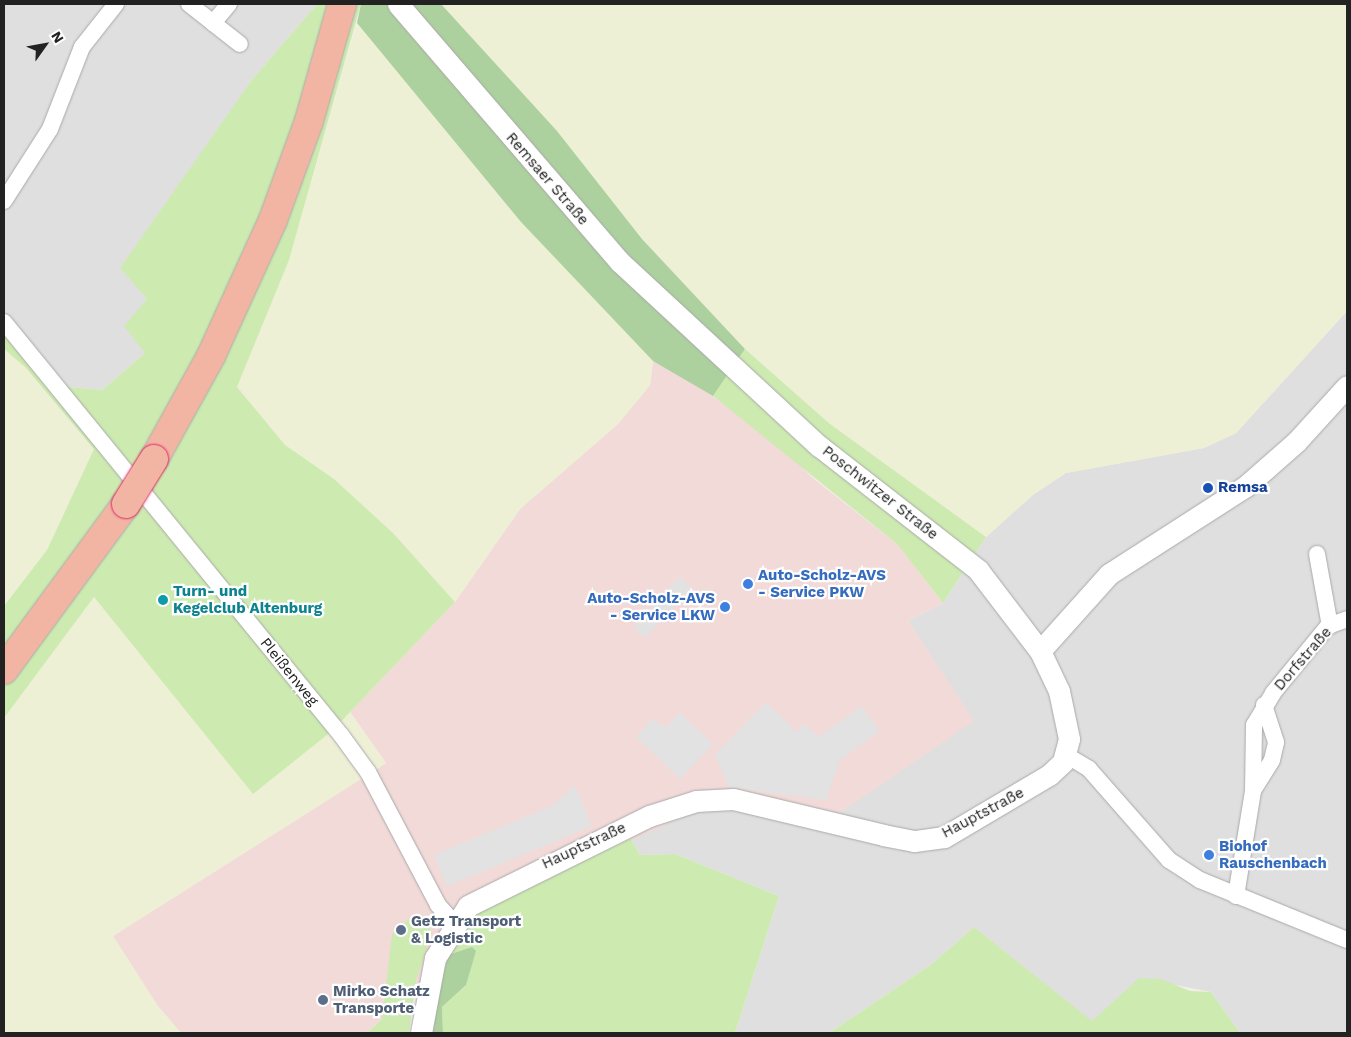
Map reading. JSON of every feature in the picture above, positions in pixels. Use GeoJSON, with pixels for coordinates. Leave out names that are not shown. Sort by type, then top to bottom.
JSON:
{"type":"FeatureCollection","features":[{"type":"Feature","properties":{"kind":"highway"},"geometry":{"type":"LineString","coordinates":[[4,670],[126,504],[154,459],[211,356],[273,220],[309,121],[342,4]]}},
{"type":"Feature","properties":{"kind":"street"},"geometry":{"type":"LineString","coordinates":[[4,201],[50,129],[82,48],[116,4]]}},
{"type":"Feature","properties":{"kind":"street"},"geometry":{"type":"LineString","coordinates":[[189,4],[240,44]]}},
{"type":"Feature","properties":{"kind":"street"},"geometry":{"type":"LineString","coordinates":[[213,23],[229,4]]}},
{"type":"Feature","properties":{"kind":"street","name":"Remsaer Straße"},"geometry":{"type":"LineString","coordinates":[[398,4],[542,176],[620,262],[707,346]]}},
{"type":"Feature","properties":{"kind":"street","name":"Pleißenweg"},"geometry":{"type":"LineString","coordinates":[[4,322],[341,735],[368,772],[438,905],[454,923]]}},
{"type":"Feature","properties":{"kind":"street","name":"Poschwitzer Straße"},"geometry":{"type":"LineString","coordinates":[[707,346],[819,446],[978,570],[1040,651]]}},
{"type":"Feature","properties":{"kind":"street"},"geometry":{"type":"LineString","coordinates":[[1347,386],[1297,442],[1253,481],[1109,574],[1040,651],[1059,690],[1069,739],[1066,755],[1090,769],[1169,860],[1236,896],[1347,940]]}},
{"type":"Feature","properties":{"kind":"street"},"geometry":{"type":"LineString","coordinates":[[1317,554],[1330,626]]}},
{"type":"Feature","properties":{"kind":"street","name":"Dorfstraße"},"geometry":{"type":"LineString","coordinates":[[1236,896],[1253,791],[1254,725],[1264,705],[1330,626],[1347,619]]}},
{"type":"Feature","properties":{"kind":"street","name":"Dorfstraße"},"geometry":{"type":"LineString","coordinates":[[1253,791],[1272,760],[1276,742],[1264,705]]}},
{"type":"Feature","properties":{"kind":"street","name":"Hauptstraße"},"geometry":{"type":"LineString","coordinates":[[421,1033],[424,997],[435,958],[454,923],[485,895],[673,806],[733,799],[914,841],[944,838],[1049,775],[1066,755]]}},
{"type":"Feature","properties":{"kind":"shaded area"},"geometry":{"type":"Polygon","coordinates":[[[4,4],[317,4],[251,81],[147,299],[145,353],[102,390],[69,387],[4,330],[4,4]]]}},
{"type":"Feature","properties":{"kind":"shaded area"},"geometry":{"type":"Polygon","coordinates":[[[1347,311],[1347,1033],[1240,1033],[1211,992],[1140,978],[1092,1022],[974,927],[932,964],[829,1033],[735,1033],[779,896],[675,854],[640,855],[631,839],[699,810],[739,811],[973,722],[908,621],[943,603],[986,537],[1034,494],[1066,473],[1204,448],[1236,433],[1347,311]]]}},
{"type":"Feature","properties":{"kind":"shaded area"},"geometry":{"type":"Polygon","coordinates":[[[653,361],[692,381],[775,442],[814,479],[897,544],[943,603],[908,621],[974,721],[819,827],[739,811],[699,810],[536,883],[448,955],[367,1033],[181,1033],[157,1005],[113,936],[386,763],[350,712],[455,602],[520,509],[618,424],[650,385],[653,361]]]}},
{"type":"Feature","properties":{"kind":"shaded area"},"geometry":{"type":"Polygon","coordinates":[[[680,577],[692,588],[645,638],[634,627],[680,577]]]}},
{"type":"Feature","properties":{"kind":"shaded area"},"geometry":{"type":"Polygon","coordinates":[[[766,702],[797,732],[804,724],[819,737],[861,706],[880,731],[840,760],[826,800],[729,787],[715,755],[766,702]]]}},
{"type":"Feature","properties":{"kind":"shaded area"},"geometry":{"type":"Polygon","coordinates":[[[680,713],[713,744],[680,779],[636,737],[653,718],[665,728],[680,713]]]}},
{"type":"Feature","properties":{"kind":"shaded area"},"geometry":{"type":"Polygon","coordinates":[[[575,786],[592,826],[447,886],[434,855],[551,806],[575,786]]]}},
{"type":"Feature","properties":{"kind":"green space"},"geometry":{"type":"Polygon","coordinates":[[[317,4],[361,4],[289,260],[237,387],[285,445],[334,479],[393,533],[455,602],[332,731],[253,794],[94,597],[4,718],[4,606],[47,550],[94,449],[25,367],[4,349],[4,330],[69,387],[102,390],[145,353],[124,326],[147,299],[120,268],[251,81],[317,4]]]}},
{"type":"Feature","properties":{"kind":"green space"},"geometry":{"type":"Polygon","coordinates":[[[361,4],[441,4],[557,131],[642,239],[745,349],[713,396],[653,361],[521,222],[357,23],[361,4]]]}},
{"type":"Feature","properties":{"kind":"green space"},"geometry":{"type":"Polygon","coordinates":[[[441,4],[1347,4],[1347,311],[1236,433],[1204,448],[1066,473],[1034,494],[986,537],[830,424],[745,349],[642,239],[557,131],[441,4]]]}},
{"type":"Feature","properties":{"kind":"green space"},"geometry":{"type":"Polygon","coordinates":[[[357,23],[521,222],[653,361],[650,385],[618,424],[520,509],[455,602],[393,533],[334,479],[285,445],[237,387],[289,260],[357,23]]]}},
{"type":"Feature","properties":{"kind":"green space"},"geometry":{"type":"Polygon","coordinates":[[[4,349],[25,367],[94,449],[47,550],[4,606],[4,349]]]}},
{"type":"Feature","properties":{"kind":"green space"},"geometry":{"type":"Polygon","coordinates":[[[745,349],[830,424],[986,537],[943,603],[897,544],[713,396],[745,349]]]}},
{"type":"Feature","properties":{"kind":"green space"},"geometry":{"type":"Polygon","coordinates":[[[94,597],[253,793],[350,712],[386,763],[113,936],[157,1005],[181,1033],[4,1033],[4,718],[94,597]]]}},
{"type":"Feature","properties":{"kind":"green space"},"geometry":{"type":"Polygon","coordinates":[[[631,839],[640,855],[675,854],[779,896],[735,1033],[443,1033],[442,1007],[466,985],[472,948],[448,955],[476,914],[499,899],[631,839]]]}},
{"type":"Feature","properties":{"kind":"green space"},"geometry":{"type":"Polygon","coordinates":[[[412,916],[423,920],[432,932],[416,981],[409,1033],[367,1033],[382,1019],[392,934],[412,916]]]}},
{"type":"Feature","properties":{"kind":"green space"},"geometry":{"type":"Polygon","coordinates":[[[974,927],[1092,1021],[1139,978],[1161,979],[1190,991],[1211,992],[1240,1033],[829,1033],[932,964],[974,927]]]}},
{"type":"Feature","properties":{"kind":"green space"},"geometry":{"type":"Polygon","coordinates":[[[472,947],[476,951],[466,985],[442,1007],[443,1033],[429,1033],[448,955],[472,947]]]}},
{"type":"Feature","properties":{"kind":"place","name":"Remsa"},"geometry":{"type":"Point","coordinates":[1208,488]}},
{"type":"Feature","properties":{"kind":"place","name":"Auto-Scholz-AVS - Service PKW"},"geometry":{"type":"Point","coordinates":[748,584]}},
{"type":"Feature","properties":{"kind":"place","name":"Turn- und Kegelclub Altenburg"},"geometry":{"type":"Point","coordinates":[163,600]}},
{"type":"Feature","properties":{"kind":"place","name":"Auto-Scholz-AVS - Service LKW"},"geometry":{"type":"Point","coordinates":[725,607]}},
{"type":"Feature","properties":{"kind":"place","name":"Biohof Rauschenbach"},"geometry":{"type":"Point","coordinates":[1209,855]}},
{"type":"Feature","properties":{"kind":"place","name":"Getz Transport & Logistic"},"geometry":{"type":"Point","coordinates":[401,930]}},
{"type":"Feature","properties":{"kind":"place","name":"Mirko Schatz Transporte"},"geometry":{"type":"Point","coordinates":[323,1000]}}]}
